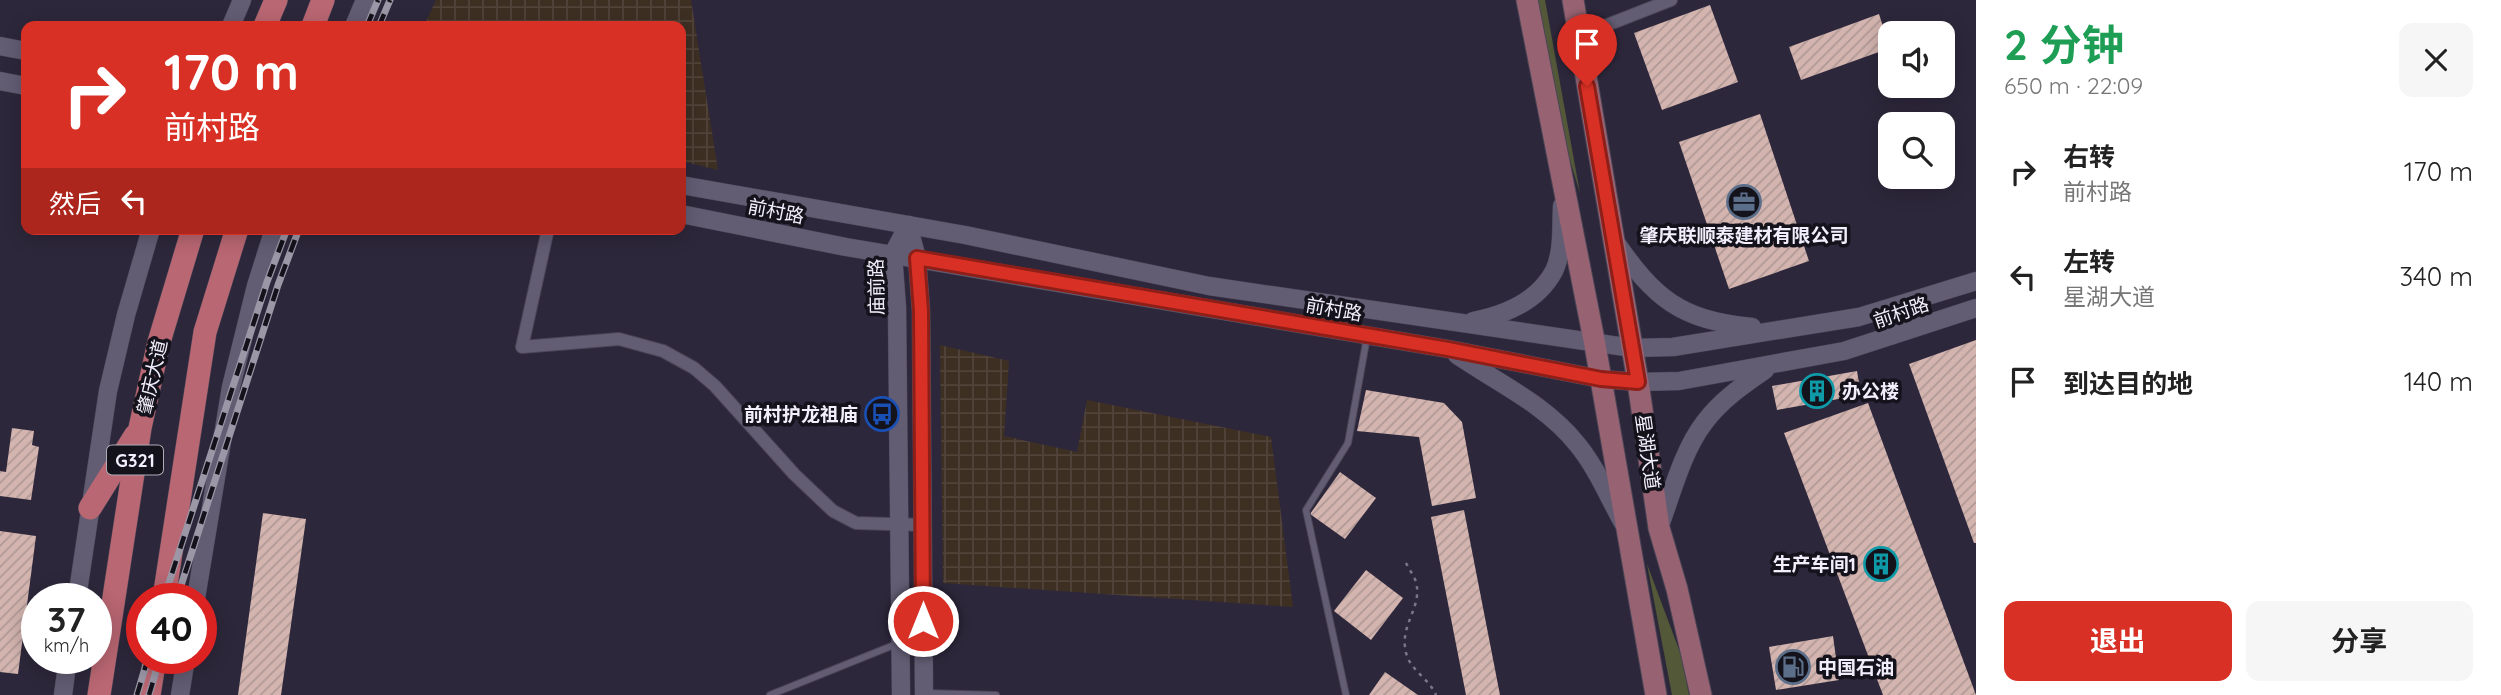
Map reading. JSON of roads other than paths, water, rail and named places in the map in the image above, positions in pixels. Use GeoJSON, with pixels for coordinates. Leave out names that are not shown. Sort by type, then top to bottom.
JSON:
{"type":"FeatureCollection","features":[{"type":"Feature","properties":{"kind":"highway"},"geometry":{"type":"LineString","coordinates":[[267,21],[276,0]]}},
{"type":"Feature","properties":{"kind":"highway"},"geometry":{"type":"LineString","coordinates":[[315,21],[323,0]]}},
{"type":"Feature","properties":{"kind":"highway","name":"肇庆大道"},"geometry":{"type":"LineString","coordinates":[[100,695],[140,428],[159,342],[191,235]]}},
{"type":"Feature","properties":{"kind":"highway","name":"G321"},"geometry":{"type":"LineString","coordinates":[[165,583],[205,332],[235,235]]}},
{"type":"Feature","properties":{"kind":"highway"},"geometry":{"type":"LineString","coordinates":[[90,508],[140,428]]}},
{"type":"Feature","properties":{"kind":"highway"},"geometry":{"type":"LineString","coordinates":[[149,695],[152,674]]}},
{"type":"Feature","properties":{"kind":"main road","name":"星湖大道"},"geometry":{"type":"LineString","coordinates":[[1527,0],[1595,345],[1656,695]]}},
{"type":"Feature","properties":{"kind":"main road","name":"星湖大道"},"geometry":{"type":"LineString","coordinates":[[1573,0],[1638,382],[1659,528],[1677,589],[1701,695]]}},
{"type":"Feature","properties":{"kind":"street"},"geometry":{"type":"LineString","coordinates":[[233,21],[242,0]]}},
{"type":"Feature","properties":{"kind":"street"},"geometry":{"type":"LineString","coordinates":[[356,21],[365,0]]}},
{"type":"Feature","properties":{"kind":"street"},"geometry":{"type":"LineString","coordinates":[[1579,36],[1671,0]]}},
{"type":"Feature","properties":{"kind":"street"},"geometry":{"type":"LineString","coordinates":[[0,46],[21,50]]}},
{"type":"Feature","properties":{"kind":"street"},"geometry":{"type":"LineString","coordinates":[[0,81],[21,85]]}},
{"type":"Feature","properties":{"kind":"street","name":"前村路"},"geometry":{"type":"LineString","coordinates":[[686,186],[965,235],[1209,286],[1595,345],[1632,348],[1673,347],[1859,317],[1976,281]]}},
{"type":"Feature","properties":{"kind":"street"},"geometry":{"type":"LineString","coordinates":[[1459,324],[1519,306],[1539,290],[1554,270],[1559,251],[1563,187]]}},
{"type":"Feature","properties":{"kind":"street","name":"前村路"},"geometry":{"type":"LineString","coordinates":[[686,215],[893,254],[1448,349],[1601,379],[1638,382],[1679,381],[1771,366],[1867,345],[1976,309]]}},
{"type":"Feature","properties":{"kind":"street"},"geometry":{"type":"LineString","coordinates":[[908,225],[917,258],[921,311],[924,694]]}},
{"type":"Feature","properties":{"kind":"street","name":"庙前路"},"geometry":{"type":"LineString","coordinates":[[901,695],[897,307],[893,254],[908,225]]}},
{"type":"Feature","properties":{"kind":"street"},"geometry":{"type":"LineString","coordinates":[[79,583],[108,391],[149,235]]}},
{"type":"Feature","properties":{"kind":"street"},"geometry":{"type":"LineString","coordinates":[[198,583],[231,387],[256,286],[272,235]]}},
{"type":"Feature","properties":{"kind":"street"},"geometry":{"type":"LineString","coordinates":[[547,235],[523,347],[619,339],[663,351],[694,368],[715,386],[794,474],[832,511],[856,523],[923,525]]}},
{"type":"Feature","properties":{"kind":"street"},"geometry":{"type":"LineString","coordinates":[[1612,237],[1634,269],[1671,305],[1695,317],[1723,324],[1777,330]]}},
{"type":"Feature","properties":{"kind":"street"},"geometry":{"type":"LineString","coordinates":[[1859,317],[1855,325],[1859,339],[1867,345]]}},
{"type":"Feature","properties":{"kind":"street"},"geometry":{"type":"LineString","coordinates":[[1448,349],[1521,395],[1560,425],[1578,445],[1595,472],[1626,530]]}},
{"type":"Feature","properties":{"kind":"street"},"geometry":{"type":"LineString","coordinates":[[1659,528],[1688,453],[1702,425],[1719,405],[1771,366]]}},
{"type":"Feature","properties":{"kind":"street"},"geometry":{"type":"LineString","coordinates":[[63,695],[66,674]]}},
{"type":"Feature","properties":{"kind":"street"},"geometry":{"type":"LineString","coordinates":[[180,695],[183,674]]}},
{"type":"Feature","properties":{"kind":"lane"},"geometry":{"type":"LineString","coordinates":[[1346,695],[1306,510],[1348,443],[1367,336]]}},
{"type":"Feature","properties":{"kind":"lane"},"geometry":{"type":"LineString","coordinates":[[770,695],[901,642]]}},
{"type":"Feature","properties":{"kind":"lane"},"geometry":{"type":"LineString","coordinates":[[924,694],[996,695]]}},
{"type":"Feature","properties":{"kind":"railway"},"geometry":{"type":"LineString","coordinates":[[369,21],[378,0]]}},
{"type":"Feature","properties":{"kind":"railway"},"geometry":{"type":"LineString","coordinates":[[381,21],[390,0]]}},
{"type":"Feature","properties":{"kind":"railway"},"geometry":{"type":"LineString","coordinates":[[169,583],[285,235]]}},
{"type":"Feature","properties":{"kind":"railway"},"geometry":{"type":"LineString","coordinates":[[182,583],[278,285],[297,235]]}},
{"type":"Feature","properties":{"kind":"railway"},"geometry":{"type":"LineString","coordinates":[[137,695],[143,674]]}},
{"type":"Feature","properties":{"kind":"railway"},"geometry":{"type":"LineString","coordinates":[[149,695],[155,674]]}},
{"type":"Feature","properties":{"kind":"place","name":"肇庆联顺泰建材有限公司"},"geometry":{"type":"Point","coordinates":[1744,202]}},
{"type":"Feature","properties":{"kind":"place","name":"办公楼"},"geometry":{"type":"Point","coordinates":[1817,391]}},
{"type":"Feature","properties":{"kind":"place","name":"前村护龙祖庙"},"geometry":{"type":"Point","coordinates":[882,414]}},
{"type":"Feature","properties":{"kind":"place","name":"生产车间1"},"geometry":{"type":"Point","coordinates":[1881,564]}},
{"type":"Feature","properties":{"kind":"place","name":"中国石油"},"geometry":{"type":"Point","coordinates":[1793,667]}}]}
